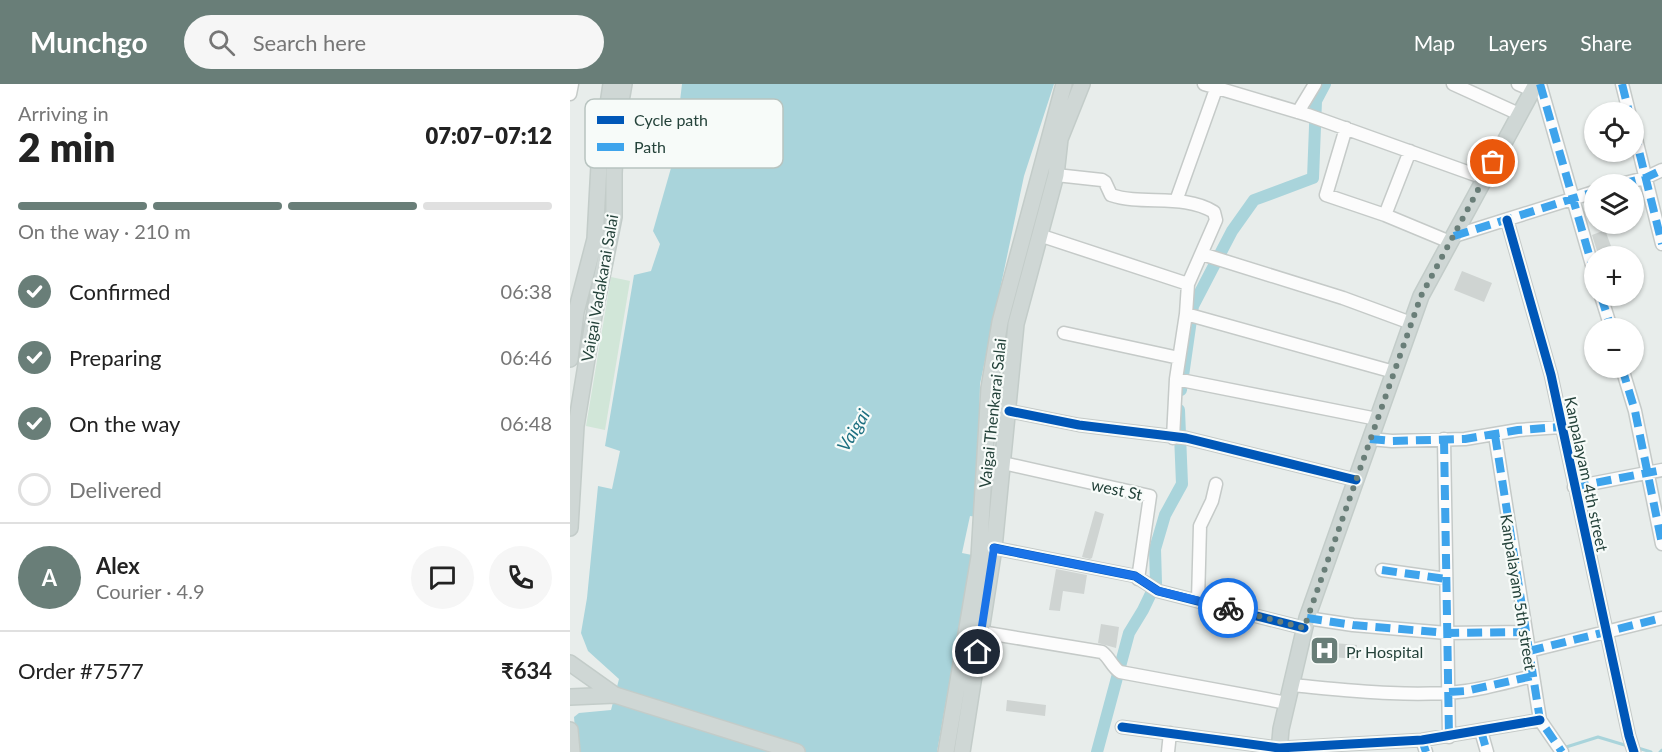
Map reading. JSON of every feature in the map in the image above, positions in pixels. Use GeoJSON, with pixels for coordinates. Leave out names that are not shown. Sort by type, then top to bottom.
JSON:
{"type":"FeatureCollection","features":[{"type":"Feature","properties":{"kind":"main road","name":"Vaigai Vadakarai Salai"},"geometry":{"type":"LineString","coordinates":[[609,99],[611,84]]}},
{"type":"Feature","properties":{"kind":"main road","name":"Vaigai Vadakarai Salai"},"geometry":{"type":"LineString","coordinates":[[621,99],[624,84]]}},
{"type":"Feature","properties":{"kind":"main road","name":"Vaigai Thenkarai Salai"},"geometry":{"type":"LineString","coordinates":[[946,752],[979,557],[989,388],[1000,321],[1064,84]]}},
{"type":"Feature","properties":{"kind":"main road","name":"Vaigai Thenkarai Salai"},"geometry":{"type":"LineString","coordinates":[[962,752],[994,548],[1016,324],[1056,175],[1060,139],[1082,84]]}},
{"type":"Feature","properties":{"kind":"main road"},"geometry":{"type":"LineString","coordinates":[[1279,750],[1287,703],[1306,623],[1421,296],[1519,114],[1532,85]]}},
{"type":"Feature","properties":{"kind":"main road","name":"Vaigai Vadakarai Salai"},"geometry":{"type":"LineString","coordinates":[[570,359],[576,312],[595,239],[599,168]]}},
{"type":"Feature","properties":{"kind":"main road","name":"Vaigai Vadakarai Salai"},"geometry":{"type":"LineString","coordinates":[[570,528],[573,425],[614,217],[614,168]]}},
{"type":"Feature","properties":{"kind":"main road"},"geometry":{"type":"LineString","coordinates":[[577,666],[615,694],[797,752]]}},
{"type":"Feature","properties":{"kind":"main road"},"geometry":{"type":"LineString","coordinates":[[573,697],[615,694]]}},
{"type":"Feature","properties":{"kind":"main road"},"geometry":{"type":"LineString","coordinates":[[570,730],[572,752]]}},
{"type":"Feature","properties":{"kind":"street"},"geometry":{"type":"LineString","coordinates":[[570,94],[572,84]]}},
{"type":"Feature","properties":{"kind":"street"},"geometry":{"type":"LineString","coordinates":[[1204,84],[1216,89],[1237,89],[1484,178]]}},
{"type":"Feature","properties":{"kind":"street"},"geometry":{"type":"LineString","coordinates":[[1303,113],[1315,84]]}},
{"type":"Feature","properties":{"kind":"street"},"geometry":{"type":"LineString","coordinates":[[1453,84],[1519,114]]}},
{"type":"Feature","properties":{"kind":"street"},"geometry":{"type":"LineString","coordinates":[[1622,84],[1626,102]]}},
{"type":"Feature","properties":{"kind":"street"},"geometry":{"type":"LineString","coordinates":[[1532,85],[1573,198],[1587,246]]}},
{"type":"Feature","properties":{"kind":"street"},"geometry":{"type":"LineString","coordinates":[[1176,201],[1216,89]]}},
{"type":"Feature","properties":{"kind":"street"},"geometry":{"type":"LineString","coordinates":[[1346,128],[1326,195],[1452,239],[1584,195]]}},
{"type":"Feature","properties":{"kind":"street"},"geometry":{"type":"LineString","coordinates":[[1385,215],[1410,151]]}},
{"type":"Feature","properties":{"kind":"street"},"geometry":{"type":"LineString","coordinates":[[1641,162],[1662,244]]}},
{"type":"Feature","properties":{"kind":"street"},"geometry":{"type":"LineString","coordinates":[[1645,178],[1662,170]]}},
{"type":"Feature","properties":{"kind":"street"},"geometry":{"type":"LineString","coordinates":[[1056,175],[1102,180],[1106,182],[1111,195],[1125,200],[1138,198],[1176,201],[1206,207],[1214,212],[1216,219],[1212,257],[1188,284],[1192,315],[1179,358],[1182,380],[1173,438]]}},
{"type":"Feature","properties":{"kind":"street","name":"Kanpalayam 4th street"},"geometry":{"type":"LineString","coordinates":[[1507,220],[1551,375],[1605,632],[1634,752]]}},
{"type":"Feature","properties":{"kind":"street"},"geometry":{"type":"LineString","coordinates":[[1039,235],[1188,284]]}},
{"type":"Feature","properties":{"kind":"street"},"geometry":{"type":"LineString","coordinates":[[1212,257],[1343,298],[1411,323]]}},
{"type":"Feature","properties":{"kind":"street"},"geometry":{"type":"LineString","coordinates":[[1192,315],[1394,372]]}},
{"type":"Feature","properties":{"kind":"street"},"geometry":{"type":"LineString","coordinates":[[1064,333],[1179,358]]}},
{"type":"Feature","properties":{"kind":"street"},"geometry":{"type":"LineString","coordinates":[[1625,378],[1635,411],[1662,544]]}},
{"type":"Feature","properties":{"kind":"street"},"geometry":{"type":"LineString","coordinates":[[1182,380],[1377,419]]}},
{"type":"Feature","properties":{"kind":"street"},"geometry":{"type":"LineString","coordinates":[[1009,411],[1079,425],[1186,438],[1356,480]]}},
{"type":"Feature","properties":{"kind":"street"},"geometry":{"type":"LineString","coordinates":[[1370,439],[1392,441],[1465,439],[1562,426]]}},
{"type":"Feature","properties":{"kind":"street","name":"Kanpalayam 5th street"},"geometry":{"type":"LineString","coordinates":[[1495,435],[1540,720],[1560,748]]}},
{"type":"Feature","properties":{"kind":"street"},"geometry":{"type":"LineString","coordinates":[[1444,439],[1449,737]]}},
{"type":"Feature","properties":{"kind":"street","name":"west St"},"geometry":{"type":"LineString","coordinates":[[1003,463],[1150,496],[1148,585]]}},
{"type":"Feature","properties":{"kind":"street"},"geometry":{"type":"LineString","coordinates":[[1574,487],[1662,470]]}},
{"type":"Feature","properties":{"kind":"street"},"geometry":{"type":"LineString","coordinates":[[1198,601],[1200,526],[1212,501],[1216,484]]}},
{"type":"Feature","properties":{"kind":"street"},"geometry":{"type":"LineString","coordinates":[[994,548],[1135,576],[1148,585],[1198,601],[1306,623],[1447,633],[1525,632]]}},
{"type":"Feature","properties":{"kind":"street"},"geometry":{"type":"LineString","coordinates":[[1382,570],[1446,579]]}},
{"type":"Feature","properties":{"kind":"street"},"geometry":{"type":"LineString","coordinates":[[1529,651],[1662,618]]}},
{"type":"Feature","properties":{"kind":"street"},"geometry":{"type":"LineString","coordinates":[[981,632],[1094,650],[1106,655],[1117,670],[1287,703]]}},
{"type":"Feature","properties":{"kind":"street"},"geometry":{"type":"LineString","coordinates":[[1291,685],[1357,692],[1449,692],[1466,691],[1533,676]]}},
{"type":"Feature","properties":{"kind":"street"},"geometry":{"type":"LineString","coordinates":[[1122,727],[1279,750],[1424,746],[1449,737],[1540,720]]}},
{"type":"Feature","properties":{"kind":"street"},"geometry":{"type":"LineString","coordinates":[[1481,731],[1487,752]]}},
{"type":"Feature","properties":{"kind":"street"},"geometry":{"type":"LineString","coordinates":[[1168,752],[1170,733]]}},
{"type":"Feature","properties":{"kind":"green space"},"geometry":{"type":"Polygon","coordinates":[[[611,277],[630,281],[605,430],[586,426],[611,277]]]}},
{"type":"Feature","properties":{"kind":"water","name":"Vaigai"},"geometry":{"type":"Polygon","coordinates":[[[682,84],[1054,84],[1024,176],[980,384],[977,517],[970,516],[962,553],[972,555],[937,752],[577,752],[574,717],[579,713],[611,710],[619,679],[588,651],[581,633],[587,598],[598,486],[612,489],[620,451],[605,446],[634,275],[651,271],[660,244],[653,231],[671,168],[783,168],[783,99],[680,99],[682,84]]]}},
{"type":"Feature","properties":{"kind":"building"},"geometry":{"type":"Polygon","coordinates":[[[1606,234],[1611,246],[1595,246],[1592,235],[1606,234]]]}},
{"type":"Feature","properties":{"kind":"building"},"geometry":{"type":"Polygon","coordinates":[[[1462,271],[1492,283],[1484,302],[1454,290],[1462,271]]]}},
{"type":"Feature","properties":{"kind":"building"},"geometry":{"type":"Polygon","coordinates":[[[1095,511],[1104,514],[1090,559],[1082,557],[1095,511]]]}},
{"type":"Feature","properties":{"kind":"building"},"geometry":{"type":"Polygon","coordinates":[[[1056,569],[1087,575],[1084,594],[1063,591],[1060,611],[1049,610],[1056,569]]]}},
{"type":"Feature","properties":{"kind":"building"},"geometry":{"type":"Polygon","coordinates":[[[1101,624],[1119,627],[1116,648],[1098,643],[1101,624]]]}},
{"type":"Feature","properties":{"kind":"building"},"geometry":{"type":"Polygon","coordinates":[[[1312,641],[1357,645],[1355,659],[1310,655],[1312,641]]]}},
{"type":"Feature","properties":{"kind":"building"},"geometry":{"type":"Polygon","coordinates":[[[1007,700],[1046,705],[1045,716],[1006,711],[1007,700]]]}},
{"type":"Feature","properties":{"kind":"waterway"},"geometry":{"type":"LineString","coordinates":[[1181,390],[1193,306],[1232,231],[1254,200],[1313,178],[1316,101],[1325,84]]}},
{"type":"Feature","properties":{"kind":"waterway"},"geometry":{"type":"LineString","coordinates":[[1097,752],[1129,633],[1156,583],[1155,549],[1165,515],[1182,484],[1179,410]]}},
{"type":"Feature","properties":{"kind":"waterway"},"geometry":{"type":"LineString","coordinates":[[1563,748],[1598,737],[1628,746]]}},
{"type":"Feature","properties":{"kind":"waterway"},"geometry":{"type":"LineString","coordinates":[[1638,748],[1651,752]]}},
{"type":"Feature","properties":{"kind":"marked path"},"geometry":{"type":"LineString","coordinates":[[1540,84],[1587,246]]}},
{"type":"Feature","properties":{"kind":"marked path"},"geometry":{"type":"LineString","coordinates":[[1622,84],[1626,102]]}},
{"type":"Feature","properties":{"kind":"marked path"},"geometry":{"type":"LineString","coordinates":[[1642,162],[1662,244]]}},
{"type":"Feature","properties":{"kind":"marked path"},"geometry":{"type":"LineString","coordinates":[[1644,178],[1662,170]]}},
{"type":"Feature","properties":{"kind":"marked path"},"geometry":{"type":"LineString","coordinates":[[1454,236],[1584,195]]}},
{"type":"Feature","properties":{"kind":"marked path"},"geometry":{"type":"LineString","coordinates":[[1604,306],[1608,318]]}},
{"type":"Feature","properties":{"kind":"marked path"},"geometry":{"type":"LineString","coordinates":[[1625,378],[1635,411],[1662,544]]}},
{"type":"Feature","properties":{"kind":"marked path"},"geometry":{"type":"LineString","coordinates":[[1370,439],[1392,441],[1465,439],[1518,430],[1561,427]]}},
{"type":"Feature","properties":{"kind":"marked path"},"geometry":{"type":"LineString","coordinates":[[1495,435],[1540,720],[1562,752]]}},
{"type":"Feature","properties":{"kind":"marked path"},"geometry":{"type":"LineString","coordinates":[[1444,439],[1449,737]]}},
{"type":"Feature","properties":{"kind":"marked path"},"geometry":{"type":"LineString","coordinates":[[1574,487],[1662,470]]}},
{"type":"Feature","properties":{"kind":"marked path"},"geometry":{"type":"LineString","coordinates":[[1382,570],[1446,579]]}},
{"type":"Feature","properties":{"kind":"marked path"},"geometry":{"type":"LineString","coordinates":[[1307,618],[1353,625],[1447,633],[1525,632]]}},
{"type":"Feature","properties":{"kind":"marked path"},"geometry":{"type":"LineString","coordinates":[[1529,651],[1662,618]]}},
{"type":"Feature","properties":{"kind":"marked path"},"geometry":{"type":"LineString","coordinates":[[1449,692],[1466,691],[1533,676]]}},
{"type":"Feature","properties":{"kind":"marked path"},"geometry":{"type":"LineString","coordinates":[[1481,731],[1487,752]]}},
{"type":"Feature","properties":{"kind":"marked path"},"geometry":{"type":"LineString","coordinates":[[1422,740],[1426,752]]}},
{"type":"Feature","properties":{"kind":"cycle path"},"geometry":{"type":"LineString","coordinates":[[1507,220],[1551,375],[1634,752]]}},
{"type":"Feature","properties":{"kind":"cycle path"},"geometry":{"type":"LineString","coordinates":[[1009,411],[1079,425],[1186,438],[1356,480]]}},
{"type":"Feature","properties":{"kind":"cycle path"},"geometry":{"type":"LineString","coordinates":[[994,548],[1135,576],[1158,591],[1304,628]]}},
{"type":"Feature","properties":{"kind":"cycle path"},"geometry":{"type":"LineString","coordinates":[[1122,727],[1279,748],[1422,740],[1540,720]]}},
{"type":"Feature","properties":{"kind":"way so far"},"geometry":{"type":"LineString","coordinates":[[1228,608],[1304,628],[1421,296],[1493,162]]}},
{"type":"Feature","properties":{"kind":"place","name":"Pr Hospital"},"geometry":{"type":"Point","coordinates":[1325,651]}},
{"type":"Feature","properties":{"kind":"route"},"geometry":{"type":"LineString","coordinates":[[978,652],[994,548],[1135,576],[1158,591],[1228,608]]}}]}
